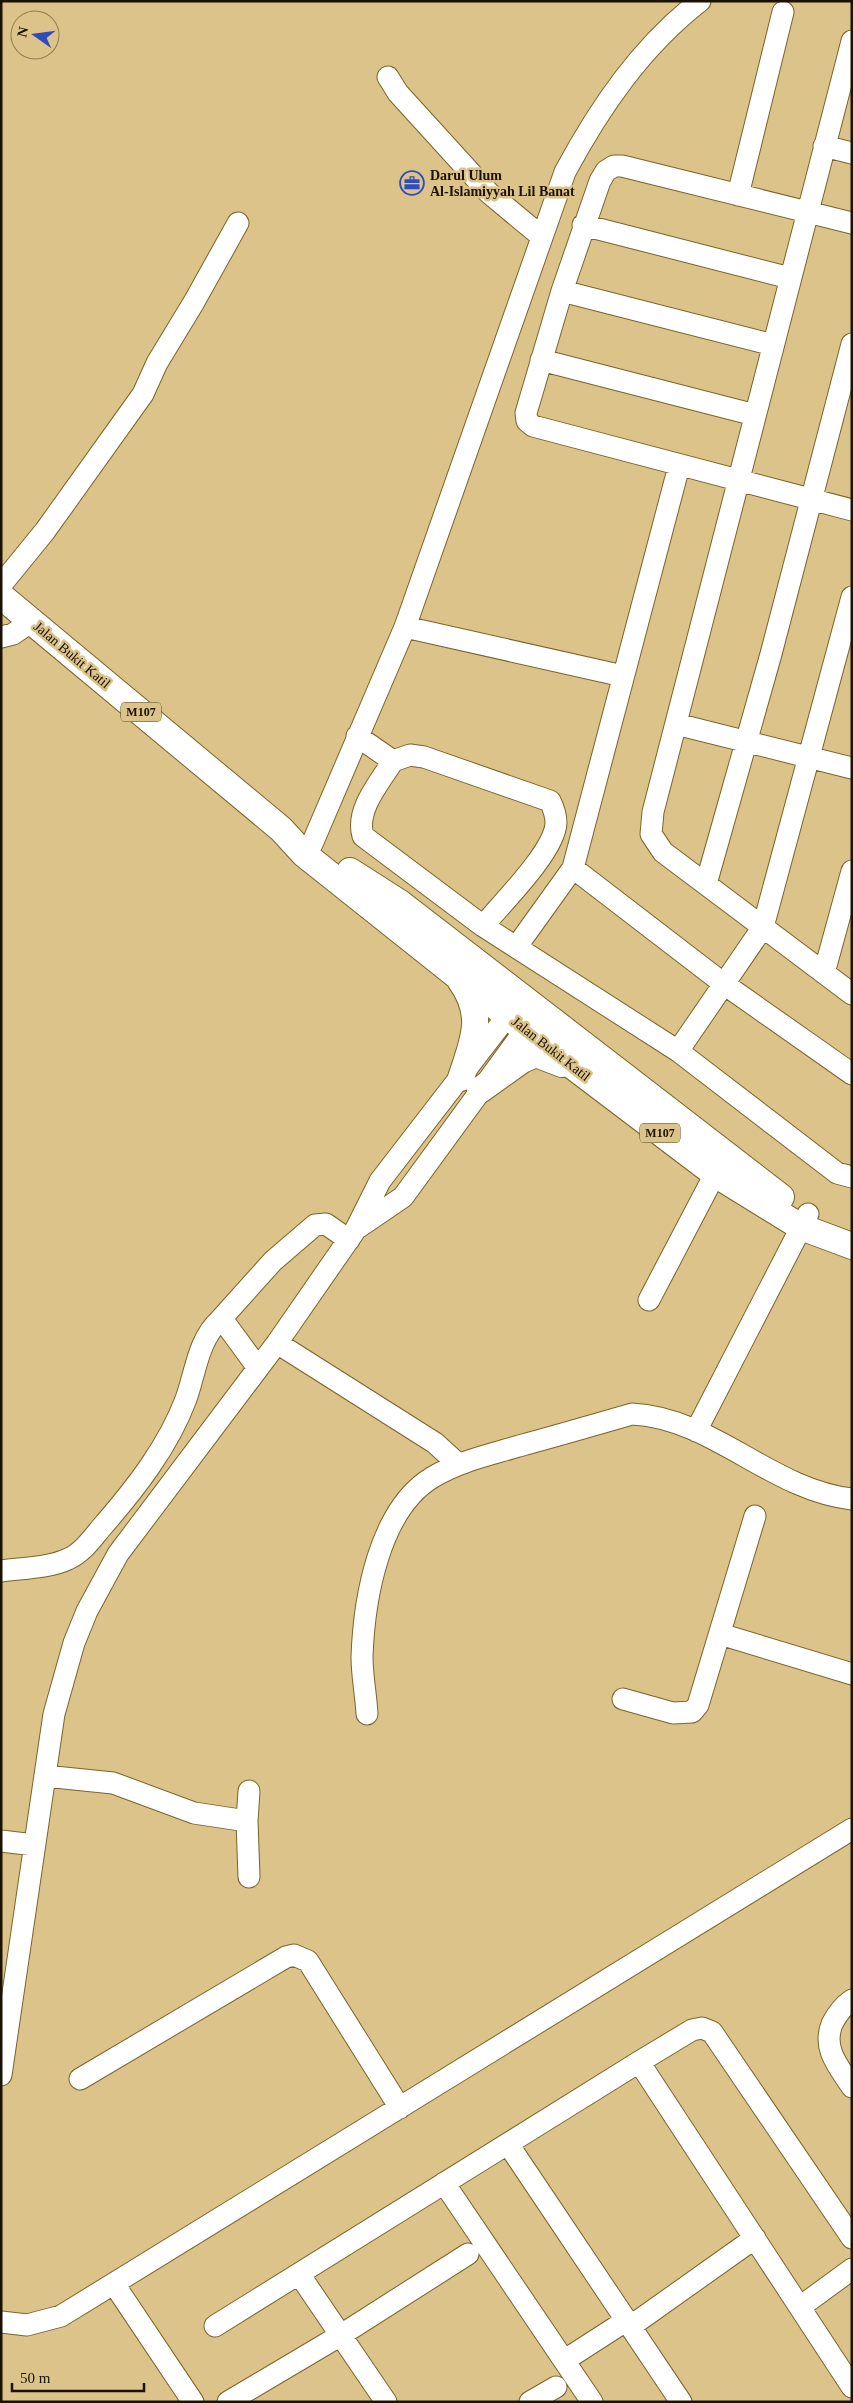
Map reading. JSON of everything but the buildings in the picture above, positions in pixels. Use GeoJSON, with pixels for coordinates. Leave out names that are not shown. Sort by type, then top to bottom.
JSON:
{"type":"FeatureCollection","features":[{"type":"Feature","properties":{"kind":"main road","name":"Jalan Bukit Katil"},"geometry":{"type":"LineString","coordinates":[[1,596],[308,849],[456,974],[518,1020],[601,1088],[714,1174],[846,1243]]}},
{"type":"Feature","properties":{"kind":"main road","name":"Jalan Bukit Katil"},"geometry":{"type":"LineString","coordinates":[[308,849],[400,903],[764,1185],[804,1221]]}},
{"type":"Feature","properties":{"kind":"main road"},"geometry":{"type":"LineString","coordinates":[[456,974],[470,994],[474,1008],[476,1030],[470,1084]]}},
{"type":"Feature","properties":{"kind":"main road"},"geometry":{"type":"LineString","coordinates":[[492,974],[518,1020],[567,1032]]}},
{"type":"Feature","properties":{"kind":"main road"},"geometry":{"type":"LineString","coordinates":[[470,1084],[536,1054],[554,1060],[601,1088]]}},
{"type":"Feature","properties":{"kind":"street"},"geometry":{"type":"LineString","coordinates":[[308,849],[405,628],[565,172],[590,124],[630,69],[700,1]]}},
{"type":"Feature","properties":{"kind":"street"},"geometry":{"type":"LineString","coordinates":[[738,195],[783,12]]}},
{"type":"Feature","properties":{"kind":"street"},"geometry":{"type":"LineString","coordinates":[[852,41],[847,78],[824,146],[653,812],[651,834],[663,852],[852,994]]}},
{"type":"Feature","properties":{"kind":"street"},"geometry":{"type":"LineString","coordinates":[[388,77],[398,93],[489,193],[542,237]]}},
{"type":"Feature","properties":{"kind":"street"},"geometry":{"type":"LineString","coordinates":[[824,146],[852,153]]}},
{"type":"Feature","properties":{"kind":"street"},"geometry":{"type":"LineString","coordinates":[[852,223],[614,166],[606,171],[600,181],[583,225],[526,414],[527,421],[533,426],[679,466],[852,510]]}},
{"type":"Feature","properties":{"kind":"street"},"geometry":{"type":"LineString","coordinates":[[1,585],[45,531],[143,394],[157,363],[238,223]]}},
{"type":"Feature","properties":{"kind":"street"},"geometry":{"type":"LineString","coordinates":[[583,225],[790,278]]}},
{"type":"Feature","properties":{"kind":"street"},"geometry":{"type":"LineString","coordinates":[[562,291],[773,345]]}},
{"type":"Feature","properties":{"kind":"street"},"geometry":{"type":"LineString","coordinates":[[706,884],[747,742],[852,344]]}},
{"type":"Feature","properties":{"kind":"street"},"geometry":{"type":"LineString","coordinates":[[541,360],[755,415]]}},
{"type":"Feature","properties":{"kind":"street"},"geometry":{"type":"LineString","coordinates":[[517,946],[573,868],[679,466]]}},
{"type":"Feature","properties":{"kind":"street"},"geometry":{"type":"LineString","coordinates":[[678,1051],[763,927],[852,597]]}},
{"type":"Feature","properties":{"kind":"street"},"geometry":{"type":"LineString","coordinates":[[1,637],[13,634],[32,621]]}},
{"type":"Feature","properties":{"kind":"street"},"geometry":{"type":"LineString","coordinates":[[405,628],[623,676]]}},
{"type":"Feature","properties":{"kind":"street"},"geometry":{"type":"LineString","coordinates":[[676,724],[852,768]]}},
{"type":"Feature","properties":{"kind":"street"},"geometry":{"type":"LineString","coordinates":[[357,736],[393,761]]}},
{"type":"Feature","properties":{"kind":"street"},"geometry":{"type":"LineString","coordinates":[[483,926],[548,848],[556,822],[550,800],[424,757],[410,755],[393,761],[365,808],[360,828],[362,836],[483,926],[517,946],[678,1051],[837,1173],[852,1177]]}},
{"type":"Feature","properties":{"kind":"street"},"geometry":{"type":"LineString","coordinates":[[573,868],[724,984],[852,1074]]}},
{"type":"Feature","properties":{"kind":"street"},"geometry":{"type":"LineString","coordinates":[[824,973],[852,872]]}},
{"type":"Feature","properties":{"kind":"street"},"geometry":{"type":"LineString","coordinates":[[1,2075],[54,1714],[64,1675],[80,1627],[104,1578],[118,1554],[277,1343],[353,1234],[380,1181],[470,1084],[518,1020]]}},
{"type":"Feature","properties":{"kind":"street"},"geometry":{"type":"LineString","coordinates":[[649,1300],[714,1174]]}},
{"type":"Feature","properties":{"kind":"street"},"geometry":{"type":"LineString","coordinates":[[696,1431],[804,1221]]}},
{"type":"Feature","properties":{"kind":"street"},"geometry":{"type":"LineString","coordinates":[[1,1571],[61,1562],[71,1558],[86,1546],[130,1495],[169,1436],[189,1389],[205,1338],[220,1320],[273,1261],[315,1225],[326,1224],[353,1234]]}},
{"type":"Feature","properties":{"kind":"street"},"geometry":{"type":"LineString","coordinates":[[220,1320],[228,1327],[258,1368]]}},
{"type":"Feature","properties":{"kind":"street"},"geometry":{"type":"LineString","coordinates":[[277,1343],[435,1443],[458,1464]]}},
{"type":"Feature","properties":{"kind":"street"},"geometry":{"type":"LineString","coordinates":[[367,1714],[362,1659],[365,1616],[374,1572],[388,1533],[406,1499],[431,1478],[458,1464],[632,1414],[654,1415],[674,1421],[696,1431],[800,1487],[832,1497],[852,1499]]}},
{"type":"Feature","properties":{"kind":"street"},"geometry":{"type":"LineString","coordinates":[[623,1699],[673,1713],[692,1712],[698,1705],[755,1516]]}},
{"type":"Feature","properties":{"kind":"street"},"geometry":{"type":"LineString","coordinates":[[720,1634],[852,1674]]}},
{"type":"Feature","properties":{"kind":"street"},"geometry":{"type":"LineString","coordinates":[[44,1776],[113,1783],[194,1812],[247,1822]]}},
{"type":"Feature","properties":{"kind":"street"},"geometry":{"type":"LineString","coordinates":[[249,1876],[247,1822],[250,1791]]}},
{"type":"Feature","properties":{"kind":"street"},"geometry":{"type":"LineString","coordinates":[[1,2322],[27,2324],[61,2316],[852,1829]]}},
{"type":"Feature","properties":{"kind":"street"},"geometry":{"type":"LineString","coordinates":[[1,1841],[34,1845]]}},
{"type":"Feature","properties":{"kind":"street"},"geometry":{"type":"LineString","coordinates":[[80,2079],[286,1957],[294,1955],[308,1961],[400,2108]]}},
{"type":"Feature","properties":{"kind":"street"},"geometry":{"type":"LineString","coordinates":[[852,2000],[837,2014],[830,2030],[828,2046],[833,2059],[852,2087]]}},
{"type":"Feature","properties":{"kind":"street"},"geometry":{"type":"LineString","coordinates":[[215,2326],[639,2062],[692,2030],[702,2028],[712,2032],[852,2238]]}},
{"type":"Feature","properties":{"kind":"street"},"geometry":{"type":"LineString","coordinates":[[639,2062],[852,2388]]}},
{"type":"Feature","properties":{"kind":"street"},"geometry":{"type":"LineString","coordinates":[[508,2144],[681,2402]]}},
{"type":"Feature","properties":{"kind":"street"},"geometry":{"type":"LineString","coordinates":[[444,2183],[592,2402]]}},
{"type":"Feature","properties":{"kind":"street"},"geometry":{"type":"LineString","coordinates":[[565,2360],[629,2323],[755,2238]]}},
{"type":"Feature","properties":{"kind":"street"},"geometry":{"type":"LineString","coordinates":[[228,2402],[341,2335],[468,2254]]}},
{"type":"Feature","properties":{"kind":"street"},"geometry":{"type":"LineString","coordinates":[[800,2307],[852,2269]]}},
{"type":"Feature","properties":{"kind":"street"},"geometry":{"type":"LineString","coordinates":[[299,2274],[386,2402]]}},
{"type":"Feature","properties":{"kind":"street"},"geometry":{"type":"LineString","coordinates":[[114,2284],[193,2402]]}},
{"type":"Feature","properties":{"kind":"street"},"geometry":{"type":"LineString","coordinates":[[530,2402],[556,2386]]}},
{"type":"Feature","properties":{"kind":"place","name":"Darul Ulum Al-Islamiyyah Lil Banat"},"geometry":{"type":"Point","coordinates":[412,183]}}]}
